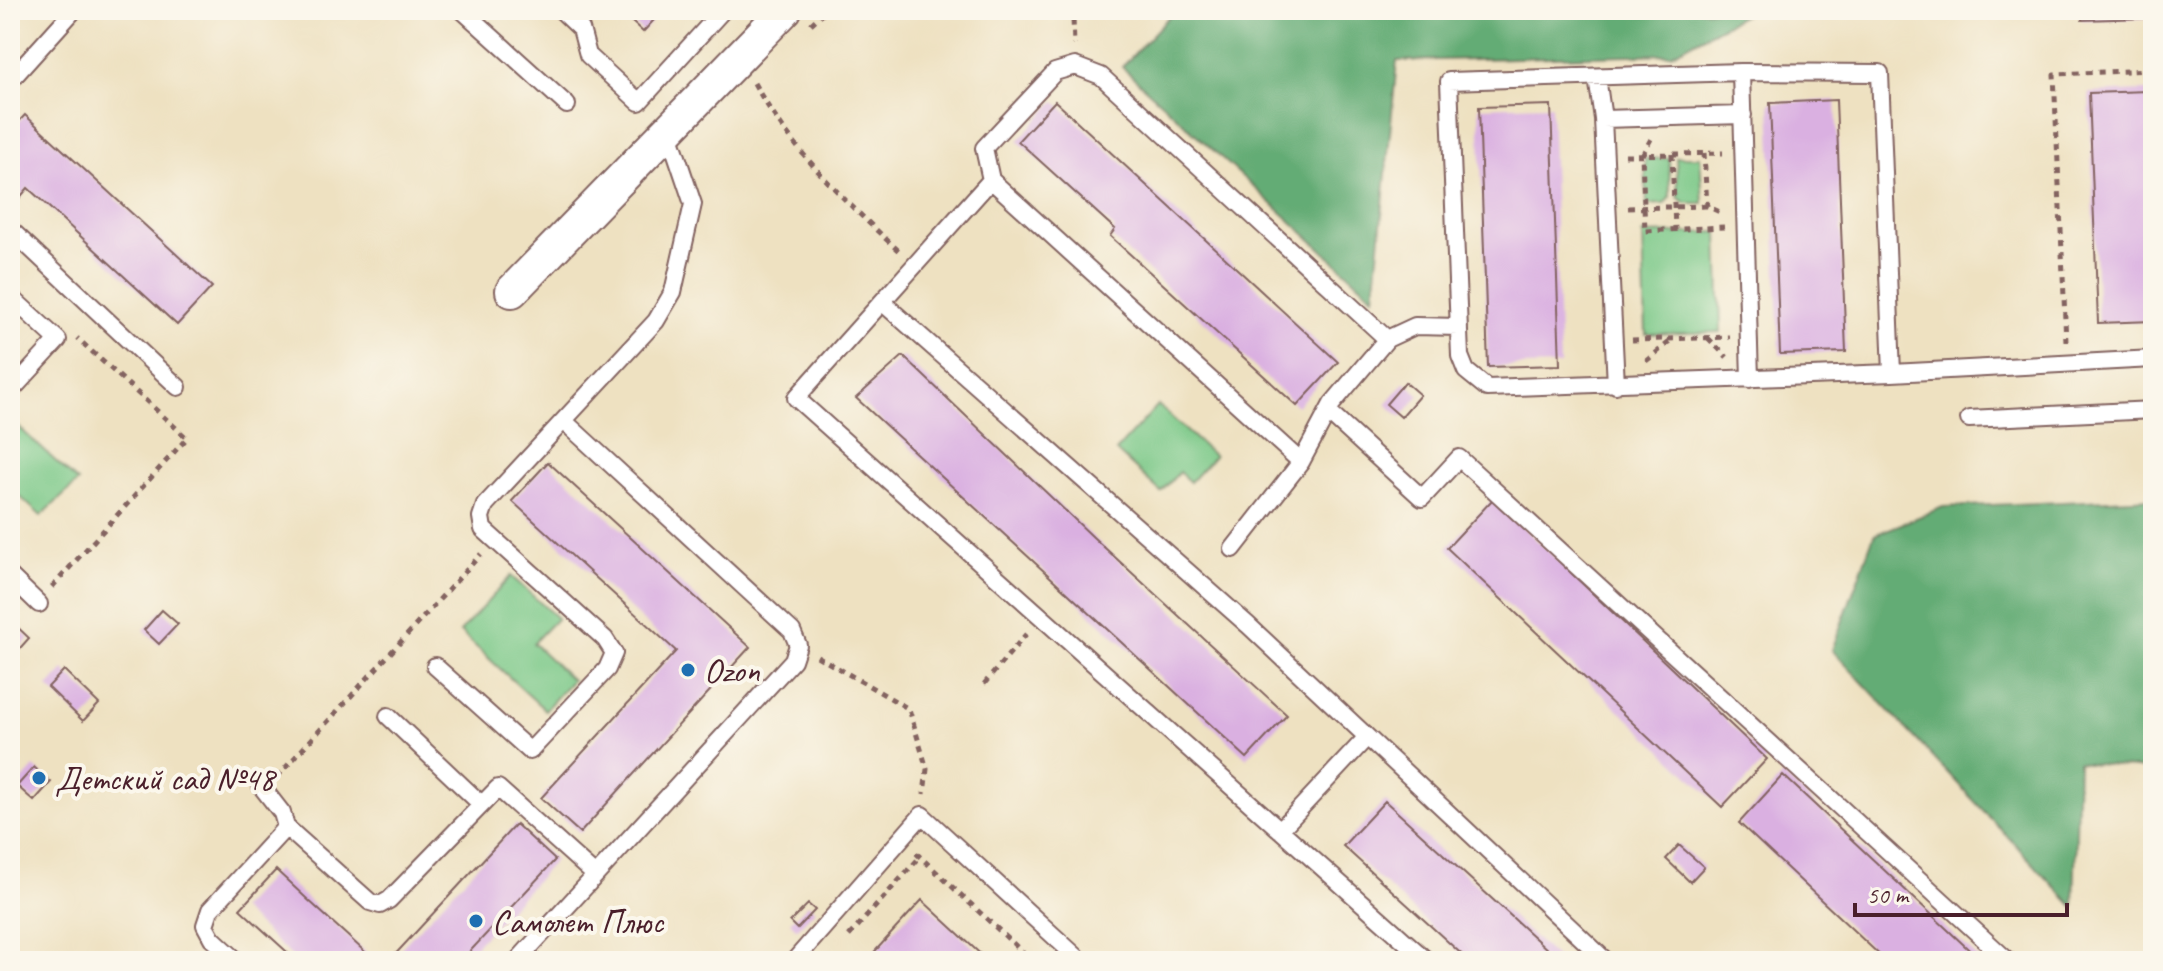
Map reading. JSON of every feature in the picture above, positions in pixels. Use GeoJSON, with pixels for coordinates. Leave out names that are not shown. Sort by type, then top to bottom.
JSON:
{"type":"FeatureCollection","features":[{"type":"Feature","properties":{"kind":"street"},"geometry":{"type":"LineString","coordinates":[[512,291],[669,133],[785,10]]}},
{"type":"Feature","properties":{"kind":"lane"},"geometry":{"type":"LineString","coordinates":[[10,81],[74,10]]}},
{"type":"Feature","properties":{"kind":"lane"},"geometry":{"type":"LineString","coordinates":[[462,10],[567,105]]}},
{"type":"Feature","properties":{"kind":"lane"},"geometry":{"type":"LineString","coordinates":[[561,10],[581,29],[588,55],[639,102],[723,10]]}},
{"type":"Feature","properties":{"kind":"lane"},"geometry":{"type":"LineString","coordinates":[[1301,462],[991,180],[984,148],[1055,72],[1075,66],[1101,76],[1387,339]]}},
{"type":"Feature","properties":{"kind":"lane"},"geometry":{"type":"LineString","coordinates":[[1892,373],[1880,73],[1741,72],[1449,81],[1460,356],[1466,371],[1487,388],[1892,373],[2153,359]]}},
{"type":"Feature","properties":{"kind":"lane"},"geometry":{"type":"LineString","coordinates":[[1741,72],[1750,379]]}},
{"type":"Feature","properties":{"kind":"lane"},"geometry":{"type":"LineString","coordinates":[[1597,77],[1603,119],[1616,385]]}},
{"type":"Feature","properties":{"kind":"lane"},"geometry":{"type":"LineString","coordinates":[[1603,119],[1743,115]]}},
{"type":"Feature","properties":{"kind":"lane"},"geometry":{"type":"LineString","coordinates":[[435,666],[530,751],[607,669],[614,653],[605,639],[483,529],[481,517],[485,505],[656,321],[673,292],[693,204],[669,133]]}},
{"type":"Feature","properties":{"kind":"lane"},"geometry":{"type":"LineString","coordinates":[[991,180],[796,398],[1427,961]]}},
{"type":"Feature","properties":{"kind":"lane"},"geometry":{"type":"LineString","coordinates":[[10,229],[178,387]]}},
{"type":"Feature","properties":{"kind":"lane"},"geometry":{"type":"LineString","coordinates":[[10,296],[58,340],[10,392]]}},
{"type":"Feature","properties":{"kind":"lane"},"geometry":{"type":"LineString","coordinates":[[882,302],[1236,614],[1606,961]]}},
{"type":"Feature","properties":{"kind":"lane"},"geometry":{"type":"LineString","coordinates":[[1233,549],[1301,462],[1328,412],[1387,339],[1415,326],[1459,327]]}},
{"type":"Feature","properties":{"kind":"lane"},"geometry":{"type":"LineString","coordinates":[[1969,419],[2153,410]]}},
{"type":"Feature","properties":{"kind":"lane"},"geometry":{"type":"LineString","coordinates":[[1328,412],[1422,498],[1459,458],[2008,961]]}},
{"type":"Feature","properties":{"kind":"lane"},"geometry":{"type":"LineString","coordinates":[[517,961],[793,660],[798,645],[792,631],[565,422]]}},
{"type":"Feature","properties":{"kind":"lane"},"geometry":{"type":"LineString","coordinates":[[10,576],[38,603]]}},
{"type":"Feature","properties":{"kind":"lane"},"geometry":{"type":"LineString","coordinates":[[388,716],[481,804]]}},
{"type":"Feature","properties":{"kind":"lane"},"geometry":{"type":"LineString","coordinates":[[1280,830],[1367,737]]}},
{"type":"Feature","properties":{"kind":"lane"},"geometry":{"type":"LineString","coordinates":[[262,789],[282,813],[286,827],[370,902],[380,905],[389,900],[498,788],[595,875]]}},
{"type":"Feature","properties":{"kind":"lane"},"geometry":{"type":"LineString","coordinates":[[794,961],[922,815],[1081,961]]}},
{"type":"Feature","properties":{"kind":"lane"},"geometry":{"type":"LineString","coordinates":[[237,961],[212,938],[205,925],[210,910],[286,827]]}},
{"type":"Feature","properties":{"kind":"path"},"geometry":{"type":"LineString","coordinates":[[1068,10],[1073,18],[1075,66]]}},
{"type":"Feature","properties":{"kind":"path"},"geometry":{"type":"LineString","coordinates":[[740,57],[772,116],[830,187],[914,265]]}},
{"type":"Feature","properties":{"kind":"path"},"geometry":{"type":"LineString","coordinates":[[2067,363],[2054,74],[2153,70]]}},
{"type":"Feature","properties":{"kind":"path"},"geometry":{"type":"LineString","coordinates":[[1608,209],[1643,208],[1707,206],[1721,211],[1727,227],[1645,231],[1643,208],[1642,155],[1653,137]]}},
{"type":"Feature","properties":{"kind":"path"},"geometry":{"type":"LineString","coordinates":[[1605,156],[1744,152]]}},
{"type":"Feature","properties":{"kind":"path"},"geometry":{"type":"LineString","coordinates":[[1704,153],[1707,206]]}},
{"type":"Feature","properties":{"kind":"path"},"geometry":{"type":"LineString","coordinates":[[1672,154],[1675,230]]}},
{"type":"Feature","properties":{"kind":"path"},"geometry":{"type":"LineString","coordinates":[[38,603],[187,438],[65,327]]}},
{"type":"Feature","properties":{"kind":"path"},"geometry":{"type":"LineString","coordinates":[[1615,341],[1749,336]]}},
{"type":"Feature","properties":{"kind":"path"},"geometry":{"type":"LineString","coordinates":[[262,789],[495,539]]}},
{"type":"Feature","properties":{"kind":"path"},"geometry":{"type":"LineString","coordinates":[[984,684],[1041,617]]}},
{"type":"Feature","properties":{"kind":"path"},"geometry":{"type":"LineString","coordinates":[[798,645],[909,709],[927,769],[922,815]]}},
{"type":"Feature","properties":{"kind":"path"},"geometry":{"type":"LineString","coordinates":[[900,838],[1032,961]]}},
{"type":"Feature","properties":{"kind":"path"},"geometry":{"type":"LineString","coordinates":[[847,938],[920,857]]}},
{"type":"Feature","properties":{"kind":"green space"},"geometry":{"type":"Polygon","coordinates":[[[1175,10],[1753,10],[1671,54],[1397,61],[1374,297],[1122,67],[1175,10]]]}},
{"type":"Feature","properties":{"kind":"green space"},"geometry":{"type":"Polygon","coordinates":[[[1676,157],[1700,157],[1703,203],[1685,203],[1678,197],[1676,157]]]}},
{"type":"Feature","properties":{"kind":"green space"},"geometry":{"type":"Polygon","coordinates":[[[1669,158],[1670,197],[1664,204],[1647,205],[1645,159],[1669,158]]]}},
{"type":"Feature","properties":{"kind":"green space"},"geometry":{"type":"Polygon","coordinates":[[[1718,232],[1721,332],[1646,334],[1643,234],[1718,232]]]}},
{"type":"Feature","properties":{"kind":"green space"},"geometry":{"type":"Polygon","coordinates":[[[1158,405],[1214,456],[1190,482],[1179,472],[1161,492],[1116,451],[1158,405]]]}},
{"type":"Feature","properties":{"kind":"green space"},"geometry":{"type":"Polygon","coordinates":[[[10,419],[78,482],[41,516],[15,492],[10,496],[10,419]]]}},
{"type":"Feature","properties":{"kind":"green space"},"geometry":{"type":"Polygon","coordinates":[[[2153,498],[2153,770],[2078,762],[2074,907],[1832,650],[1874,535],[1943,507],[2153,498]]]}},
{"type":"Feature","properties":{"kind":"green space"},"geometry":{"type":"Polygon","coordinates":[[[511,576],[557,618],[533,643],[572,680],[545,710],[460,632],[511,576]]]}},
{"type":"Feature","properties":{"kind":"building"},"geometry":{"type":"Polygon","coordinates":[[[619,10],[663,10],[643,32],[619,10]]]}},
{"type":"Feature","properties":{"kind":"building"},"geometry":{"type":"Polygon","coordinates":[[[2081,10],[2145,10],[2146,18],[2082,20],[2081,10]]]}},
{"type":"Feature","properties":{"kind":"building"},"geometry":{"type":"Polygon","coordinates":[[[2148,91],[2153,321],[2098,323],[2089,93],[2148,91]]]}},
{"type":"Feature","properties":{"kind":"building"},"geometry":{"type":"Polygon","coordinates":[[[1836,100],[1846,352],[1780,354],[1770,103],[1836,100]]]}},
{"type":"Feature","properties":{"kind":"building"},"geometry":{"type":"Polygon","coordinates":[[[1055,101],[1338,362],[1297,406],[1110,236],[1115,229],[1018,141],[1055,101]]]}},
{"type":"Feature","properties":{"kind":"building"},"geometry":{"type":"Polygon","coordinates":[[[1551,105],[1560,365],[1488,367],[1479,107],[1551,105]]]}},
{"type":"Feature","properties":{"kind":"building"},"geometry":{"type":"Polygon","coordinates":[[[25,115],[212,287],[177,325],[28,188],[16,202],[10,197],[10,131],[25,115]]]}},
{"type":"Feature","properties":{"kind":"building"},"geometry":{"type":"Polygon","coordinates":[[[903,356],[1094,538],[1287,715],[1247,758],[856,398],[903,356]]]}},
{"type":"Feature","properties":{"kind":"building"},"geometry":{"type":"Polygon","coordinates":[[[1405,382],[1420,395],[1401,417],[1386,404],[1405,382]]]}},
{"type":"Feature","properties":{"kind":"building"},"geometry":{"type":"Polygon","coordinates":[[[548,462],[750,647],[580,833],[541,798],[676,651],[512,501],[548,462]]]}},
{"type":"Feature","properties":{"kind":"building"},"geometry":{"type":"Polygon","coordinates":[[[1493,499],[1767,759],[1722,807],[1447,548],[1493,499]]]}},
{"type":"Feature","properties":{"kind":"building"},"geometry":{"type":"Polygon","coordinates":[[[162,610],[178,624],[159,644],[144,630],[162,610]]]}},
{"type":"Feature","properties":{"kind":"building"},"geometry":{"type":"Polygon","coordinates":[[[10,620],[29,638],[13,656],[10,653],[10,620]]]}},
{"type":"Feature","properties":{"kind":"building"},"geometry":{"type":"Polygon","coordinates":[[[64,670],[99,704],[83,721],[48,687],[64,670]]]}},
{"type":"Feature","properties":{"kind":"building"},"geometry":{"type":"Polygon","coordinates":[[[34,767],[51,782],[34,801],[17,786],[34,767]]]}},
{"type":"Feature","properties":{"kind":"building"},"geometry":{"type":"Polygon","coordinates":[[[1783,775],[1981,961],[1886,961],[1739,823],[1783,775]]]}},
{"type":"Feature","properties":{"kind":"building"},"geometry":{"type":"Polygon","coordinates":[[[1385,801],[1560,961],[1469,961],[1343,846],[1385,801]]]}},
{"type":"Feature","properties":{"kind":"building"},"geometry":{"type":"Polygon","coordinates":[[[516,824],[555,860],[461,961],[389,961],[516,824]]]}},
{"type":"Feature","properties":{"kind":"building"},"geometry":{"type":"Polygon","coordinates":[[[1679,845],[1704,867],[1690,882],[1666,859],[1679,845]]]}},
{"type":"Feature","properties":{"kind":"building"},"geometry":{"type":"Polygon","coordinates":[[[276,870],[375,961],[297,961],[240,909],[276,870]]]}},
{"type":"Feature","properties":{"kind":"building"},"geometry":{"type":"Polygon","coordinates":[[[922,900],[988,961],[866,961],[922,900]]]}},
{"type":"Feature","properties":{"kind":"building"},"geometry":{"type":"Polygon","coordinates":[[[808,904],[815,910],[797,929],[790,922],[808,904]]]}},
{"type":"Feature","properties":{"kind":"place","name":"Ozon"},"geometry":{"type":"Point","coordinates":[688,670]}},
{"type":"Feature","properties":{"kind":"place","name":"Детский сад №48"},"geometry":{"type":"Point","coordinates":[39,778]}},
{"type":"Feature","properties":{"kind":"place","name":"Самолет Плюс"},"geometry":{"type":"Point","coordinates":[476,921]}}]}
